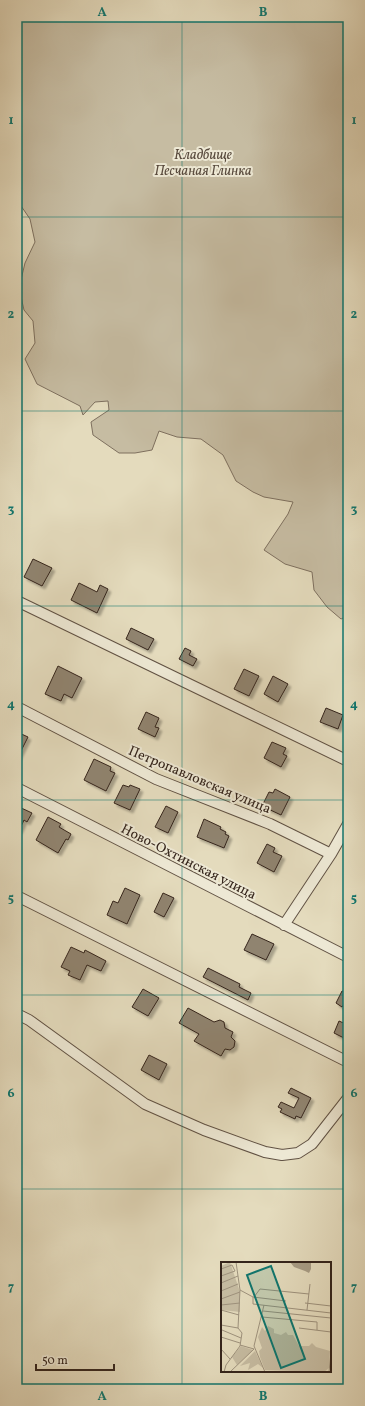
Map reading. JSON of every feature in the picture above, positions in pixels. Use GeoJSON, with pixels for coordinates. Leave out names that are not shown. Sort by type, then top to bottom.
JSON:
{"type":"FeatureCollection","features":[{"type":"Feature","properties":{"kind":"street"},"geometry":{"type":"LineString","coordinates":[[17,601],[348,760]]}},
{"type":"Feature","properties":{"kind":"street","name":"Петропавловская улица"},"geometry":{"type":"LineString","coordinates":[[17,707],[156,779],[270,824],[331,854]]}},
{"type":"Feature","properties":{"kind":"street","name":"Ново-Охтинская улица"},"geometry":{"type":"LineString","coordinates":[[17,788],[348,957]]}},
{"type":"Feature","properties":{"kind":"street"},"geometry":{"type":"LineString","coordinates":[[284,925],[331,854],[348,824]]}},
{"type":"Feature","properties":{"kind":"street"},"geometry":{"type":"LineString","coordinates":[[17,896],[348,1062]]}},
{"type":"Feature","properties":{"kind":"street"},"geometry":{"type":"LineString","coordinates":[[17,1014],[29,1020],[145,1104],[204,1130],[265,1152],[282,1155],[298,1153],[312,1144],[348,1098]]}},
{"type":"Feature","properties":{"kind":"green space","name":"Кладбище Песчаная Глинка"},"geometry":{"type":"Polygon","coordinates":[[[17,17],[348,17],[348,616],[341,619],[327,607],[314,590],[312,572],[285,564],[264,550],[288,514],[293,502],[264,497],[236,481],[223,455],[201,439],[177,437],[159,431],[152,450],[135,453],[119,453],[93,435],[91,422],[109,410],[108,401],[95,402],[83,415],[80,406],[37,384],[25,359],[35,343],[33,321],[24,310],[19,288],[25,263],[35,242],[30,219],[17,200],[17,17]]]}},
{"type":"Feature","properties":{"kind":"building"},"geometry":{"type":"Polygon","coordinates":[[[33,559],[52,568],[42,586],[24,577],[33,559]]]}},
{"type":"Feature","properties":{"kind":"building"},"geometry":{"type":"Polygon","coordinates":[[[79,583],[97,592],[100,585],[108,589],[97,613],[71,600],[79,583]]]}},
{"type":"Feature","properties":{"kind":"building"},"geometry":{"type":"Polygon","coordinates":[[[131,628],[154,639],[148,650],[126,639],[131,628]]]}},
{"type":"Feature","properties":{"kind":"building"},"geometry":{"type":"Polygon","coordinates":[[[185,648],[191,651],[189,655],[197,659],[193,666],[179,659],[185,648]]]}},
{"type":"Feature","properties":{"kind":"building"},"geometry":{"type":"Polygon","coordinates":[[[58,666],[82,678],[72,698],[64,694],[61,701],[45,694],[58,666]]]}},
{"type":"Feature","properties":{"kind":"building"},"geometry":{"type":"Polygon","coordinates":[[[244,669],[259,676],[249,696],[234,689],[244,669]]]}},
{"type":"Feature","properties":{"kind":"building"},"geometry":{"type":"Polygon","coordinates":[[[273,676],[288,684],[278,702],[264,694],[273,676]]]}},
{"type":"Feature","properties":{"kind":"building"},"geometry":{"type":"Polygon","coordinates":[[[326,708],[343,715],[338,729],[320,722],[326,708]]]}},
{"type":"Feature","properties":{"kind":"building"},"geometry":{"type":"Polygon","coordinates":[[[146,712],[159,718],[155,727],[159,728],[155,737],[138,729],[146,712]]]}},
{"type":"Feature","properties":{"kind":"building"},"geometry":{"type":"Polygon","coordinates":[[[17,732],[28,737],[18,757],[17,756],[17,732]]]}},
{"type":"Feature","properties":{"kind":"building"},"geometry":{"type":"Polygon","coordinates":[[[272,742],[286,748],[283,754],[287,756],[281,767],[264,758],[272,742]]]}},
{"type":"Feature","properties":{"kind":"building"},"geometry":{"type":"Polygon","coordinates":[[[94,759],[111,767],[110,771],[115,773],[106,791],[84,780],[94,759]]]}},
{"type":"Feature","properties":{"kind":"building"},"geometry":{"type":"Polygon","coordinates":[[[123,785],[129,787],[130,785],[140,789],[130,810],[114,803],[123,785]]]}},
{"type":"Feature","properties":{"kind":"building"},"geometry":{"type":"Polygon","coordinates":[[[275,789],[290,797],[281,815],[262,806],[269,792],[273,793],[275,789]]]}},
{"type":"Feature","properties":{"kind":"building"},"geometry":{"type":"Polygon","coordinates":[[[17,806],[32,813],[27,822],[24,820],[19,831],[17,829],[17,806]]]}},
{"type":"Feature","properties":{"kind":"building"},"geometry":{"type":"Polygon","coordinates":[[[166,806],[178,812],[168,833],[155,827],[166,806]]]}},
{"type":"Feature","properties":{"kind":"building"},"geometry":{"type":"Polygon","coordinates":[[[48,817],[61,824],[59,827],[71,834],[68,840],[66,839],[58,853],[36,840],[48,817]]]}},
{"type":"Feature","properties":{"kind":"building"},"geometry":{"type":"Polygon","coordinates":[[[204,819],[221,827],[220,829],[226,832],[225,834],[229,836],[224,848],[197,837],[204,819]]]}},
{"type":"Feature","properties":{"kind":"building"},"geometry":{"type":"Polygon","coordinates":[[[267,844],[275,848],[273,852],[282,856],[274,872],[257,863],[267,844]]]}},
{"type":"Feature","properties":{"kind":"building"},"geometry":{"type":"Polygon","coordinates":[[[125,888],[140,895],[127,924],[107,915],[113,901],[118,903],[125,888]]]}},
{"type":"Feature","properties":{"kind":"building"},"geometry":{"type":"Polygon","coordinates":[[[163,893],[174,898],[164,917],[154,912],[163,893]]]}},
{"type":"Feature","properties":{"kind":"building"},"geometry":{"type":"Polygon","coordinates":[[[252,934],[274,944],[266,960],[244,950],[252,934]]]}},
{"type":"Feature","properties":{"kind":"building"},"geometry":{"type":"Polygon","coordinates":[[[71,947],[84,953],[85,950],[106,961],[101,971],[87,965],[80,980],[68,975],[70,971],[61,967],[71,947]]]}},
{"type":"Feature","properties":{"kind":"building"},"geometry":{"type":"Polygon","coordinates":[[[208,968],[240,984],[239,987],[251,993],[248,1000],[203,977],[208,968]]]}},
{"type":"Feature","properties":{"kind":"building"},"geometry":{"type":"Polygon","coordinates":[[[143,989],[159,998],[148,1016],[132,1007],[143,989]]]}},
{"type":"Feature","properties":{"kind":"building"},"geometry":{"type":"Polygon","coordinates":[[[348,989],[348,1006],[344,1004],[342,1007],[336,1003],[342,991],[346,992],[348,989]]]}},
{"type":"Feature","properties":{"kind":"building"},"geometry":{"type":"Polygon","coordinates":[[[188,1008],[214,1022],[220,1020],[224,1022],[225,1028],[233,1032],[231,1037],[235,1041],[234,1047],[230,1050],[225,1049],[221,1056],[194,1041],[199,1034],[179,1023],[188,1008]]]}},
{"type":"Feature","properties":{"kind":"building"},"geometry":{"type":"Polygon","coordinates":[[[339,1021],[348,1025],[348,1040],[334,1033],[339,1021]]]}},
{"type":"Feature","properties":{"kind":"building"},"geometry":{"type":"Polygon","coordinates":[[[149,1055],[167,1064],[159,1080],[141,1070],[149,1055]]]}},
{"type":"Feature","properties":{"kind":"building"},"geometry":{"type":"Polygon","coordinates":[[[291,1088],[311,1098],[301,1118],[296,1116],[295,1119],[280,1112],[282,1109],[278,1107],[281,1102],[294,1108],[299,1098],[288,1093],[291,1088]]]}}]}
